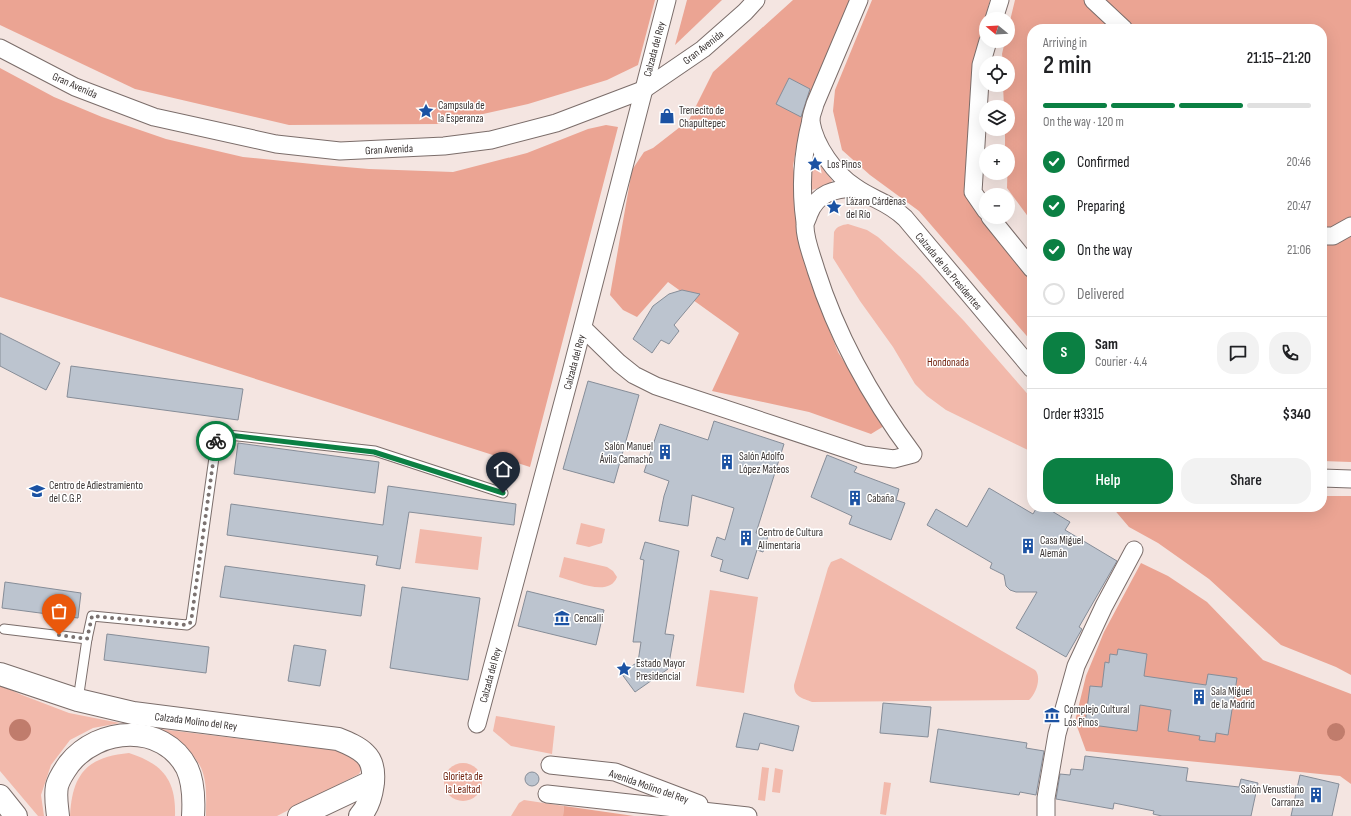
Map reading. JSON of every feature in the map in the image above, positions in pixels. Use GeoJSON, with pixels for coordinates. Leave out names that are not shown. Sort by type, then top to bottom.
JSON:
{"type":"FeatureCollection","features":[{"type":"Feature","properties":{"kind":"street","name":"Calzada del Rey"},"geometry":{"type":"LineString","coordinates":[[477,724],[583,328],[667,0]]}},
{"type":"Feature","properties":{"kind":"street","name":"Gran Avenida"},"geometry":{"type":"LineString","coordinates":[[0,48],[75,86],[154,117],[276,144],[340,151],[444,146],[491,140],[556,123],[643,90],[703,49],[746,12],[756,0]]}},
{"type":"Feature","properties":{"kind":"street"},"geometry":{"type":"LineString","coordinates":[[583,328],[619,364],[634,375],[656,386],[864,455],[894,459],[913,454],[872,392],[845,343],[823,291],[811,254],[805,225],[802,196],[802,171],[803,156],[811,120],[816,104],[859,0]]}},
{"type":"Feature","properties":{"kind":"street"},"geometry":{"type":"LineString","coordinates":[[996,12],[1000,0]]}},
{"type":"Feature","properties":{"kind":"street"},"geometry":{"type":"LineString","coordinates":[[1093,0],[1119,24]]}},
{"type":"Feature","properties":{"kind":"street"},"geometry":{"type":"LineString","coordinates":[[979,201],[973,192],[980,66],[986,48]]}},
{"type":"Feature","properties":{"kind":"street"},"geometry":{"type":"LineString","coordinates":[[811,120],[815,136],[824,153],[835,168],[855,188]]}},
{"type":"Feature","properties":{"kind":"street"},"geometry":{"type":"LineString","coordinates":[[805,225],[812,208],[819,197],[831,192],[855,188]]}},
{"type":"Feature","properties":{"kind":"street","name":"Calzada de los Presidentes"},"geometry":{"type":"LineString","coordinates":[[855,188],[881,200],[895,209],[904,218],[1027,363]]}},
{"type":"Feature","properties":{"kind":"street"},"geometry":{"type":"LineString","coordinates":[[996,224],[1027,263]]}},
{"type":"Feature","properties":{"kind":"street"},"geometry":{"type":"LineString","coordinates":[[1327,236],[1333,236],[1351,226]]}},
{"type":"Feature","properties":{"kind":"street"},"geometry":{"type":"LineString","coordinates":[[1327,478],[1351,479]]}},
{"type":"Feature","properties":{"kind":"street"},"geometry":{"type":"LineString","coordinates":[[1046,816],[1046,798],[1057,734],[1076,666],[1104,606],[1134,550]]}},
{"type":"Feature","properties":{"kind":"street","name":"Calzada Molino del Rey"},"geometry":{"type":"LineString","coordinates":[[0,674],[78,700],[133,712],[338,739],[352,745],[366,755],[372,766],[373,781]]}},
{"type":"Feature","properties":{"kind":"street"},"geometry":{"type":"LineString","coordinates":[[58,816],[58,784],[63,772],[84,748],[96,741],[121,734],[148,738],[160,742],[179,757],[187,768],[192,784],[194,802],[192,816]]}},
{"type":"Feature","properties":{"kind":"street","name":"Avenida Molino del Rey"},"geometry":{"type":"LineString","coordinates":[[550,765],[615,772],[721,812]]}},
{"type":"Feature","properties":{"kind":"street"},"geometry":{"type":"LineString","coordinates":[[300,816],[373,781]]}},
{"type":"Feature","properties":{"kind":"street"},"geometry":{"type":"LineString","coordinates":[[360,816],[367,804],[373,781]]}},
{"type":"Feature","properties":{"kind":"street","name":"Avenida Molino del Rey"},"geometry":{"type":"LineString","coordinates":[[547,794],[748,816]]}},
{"type":"Feature","properties":{"kind":"street"},"geometry":{"type":"LineString","coordinates":[[0,796],[16,816]]}},
{"type":"Feature","properties":{"kind":"lane"},"geometry":{"type":"LineString","coordinates":[[78,700],[92,616],[187,625],[191,622],[217,436],[220,434],[374,452],[503,493]]}},
{"type":"Feature","properties":{"kind":"lane"},"geometry":{"type":"LineString","coordinates":[[4,629],[87,639]]}},
{"type":"Feature","properties":{"kind":"green space"},"geometry":{"type":"Polygon","coordinates":[[[814,157],[832,180],[831,184],[809,191],[811,158],[814,157]]]}},
{"type":"Feature","properties":{"kind":"green space","name":"Hondonada"},"geometry":{"type":"Polygon","coordinates":[[[848,224],[867,230],[878,237],[920,275],[964,321],[1027,393],[1027,450],[946,410],[927,396],[915,384],[893,347],[860,301],[833,258],[834,232],[842,225],[848,224]]]}},
{"type":"Feature","properties":{"kind":"green space"},"geometry":{"type":"Polygon","coordinates":[[[581,523],[605,529],[602,543],[589,547],[576,544],[581,523]]]}},
{"type":"Feature","properties":{"kind":"green space"},"geometry":{"type":"Polygon","coordinates":[[[420,529],[482,537],[478,570],[415,563],[420,529]]]}},
{"type":"Feature","properties":{"kind":"green space"},"geometry":{"type":"Polygon","coordinates":[[[564,557],[607,567],[613,571],[617,577],[613,583],[607,586],[599,587],[582,584],[559,577],[564,557]]]}},
{"type":"Feature","properties":{"kind":"green space"},"geometry":{"type":"Polygon","coordinates":[[[841,558],[1035,670],[1038,681],[1036,690],[1032,697],[1029,700],[812,702],[797,695],[794,685],[828,568],[831,562],[841,558]]]}},
{"type":"Feature","properties":{"kind":"green space"},"geometry":{"type":"Polygon","coordinates":[[[710,590],[758,597],[744,693],[696,686],[710,590]]]}},
{"type":"Feature","properties":{"kind":"green space"},"geometry":{"type":"Polygon","coordinates":[[[0,685],[69,713],[120,723],[93,728],[70,740],[51,765],[41,795],[44,816],[38,816],[0,771],[0,685]]]}},
{"type":"Feature","properties":{"kind":"green space"},"geometry":{"type":"Polygon","coordinates":[[[496,716],[555,726],[552,754],[511,746],[493,731],[496,716]]]}},
{"type":"Feature","properties":{"kind":"green space"},"geometry":{"type":"Polygon","coordinates":[[[160,729],[341,751],[358,763],[362,768],[359,774],[277,816],[206,816],[205,783],[199,764],[186,749],[160,729]]]}},
{"type":"Feature","properties":{"kind":"green space"},"geometry":{"type":"Polygon","coordinates":[[[129,753],[151,762],[165,775],[170,783],[173,793],[175,816],[70,816],[71,801],[74,789],[84,770],[102,759],[114,755],[129,753]]]}},
{"type":"Feature","properties":{"kind":"green space","name":"Glorieta de la Lealtad"},"geometry":{"type":"Polygon","coordinates":[[[459,763],[467,763],[477,768],[481,775],[481,789],[477,796],[467,801],[459,801],[449,796],[447,793],[444,786],[444,778],[449,768],[452,766],[459,763]]]}},
{"type":"Feature","properties":{"kind":"green space"},"geometry":{"type":"Polygon","coordinates":[[[762,767],[769,768],[765,801],[758,800],[762,767]]]}},
{"type":"Feature","properties":{"kind":"green space"},"geometry":{"type":"Polygon","coordinates":[[[775,768],[783,770],[780,793],[772,792],[775,768]]]}},
{"type":"Feature","properties":{"kind":"green space"},"geometry":{"type":"Polygon","coordinates":[[[884,782],[891,783],[886,815],[880,814],[884,782]]]}},
{"type":"Feature","properties":{"kind":"green space"},"geometry":{"type":"Polygon","coordinates":[[[524,800],[564,806],[563,816],[511,816],[519,803],[524,800]]]}},
{"type":"Feature","properties":{"kind":"shaded area"},"geometry":{"type":"Polygon","coordinates":[[[0,0],[655,0],[638,65],[607,80],[528,104],[438,124],[289,125],[135,89],[0,25],[0,0]]]}},
{"type":"Feature","properties":{"kind":"shaded area"},"geometry":{"type":"Polygon","coordinates":[[[687,0],[722,0],[675,45],[687,0]]]}},
{"type":"Feature","properties":{"kind":"shaded area"},"geometry":{"type":"Polygon","coordinates":[[[793,0],[852,0],[800,127],[793,166],[810,281],[838,352],[884,426],[871,434],[809,412],[712,391],[739,333],[668,282],[637,317],[623,310],[610,295],[632,170],[644,152],[653,148],[689,120],[713,72],[793,0]]]}},
{"type":"Feature","properties":{"kind":"shaded area"},"geometry":{"type":"Polygon","coordinates":[[[872,0],[990,0],[987,12],[979,12],[979,48],[968,190],[979,204],[979,224],[995,224],[1027,266],[1027,336],[919,211],[870,175],[842,150],[833,111],[835,90],[872,0]]]}},
{"type":"Feature","properties":{"kind":"shaded area"},"geometry":{"type":"Polygon","coordinates":[[[1015,0],[1351,0],[1351,462],[1327,461],[1327,24],[1027,24],[1027,215],[1015,199],[1015,188],[1007,188],[1007,180],[1015,180],[1015,144],[1005,144],[1005,136],[1015,136],[1015,100],[1004,100],[1003,92],[1015,92],[1015,56],[1002,56],[1003,48],[1015,48],[1015,12],[1012,12],[1015,0]]]}},
{"type":"Feature","properties":{"kind":"shaded area"},"geometry":{"type":"Polygon","coordinates":[[[0,68],[54,97],[102,117],[166,139],[243,157],[322,165],[369,169],[453,172],[527,153],[588,129],[606,125],[618,127],[530,467],[0,297],[0,68]]]}},
{"type":"Feature","properties":{"kind":"shaded area"},"geometry":{"type":"Polygon","coordinates":[[[1327,496],[1351,496],[1351,675],[1336,667],[1281,645],[1209,579],[1158,543],[1129,527],[1116,512],[1327,512],[1327,496]]]}},
{"type":"Feature","properties":{"kind":"shaded area"},"geometry":{"type":"Polygon","coordinates":[[[1141,563],[1168,576],[1207,602],[1263,660],[1351,694],[1351,784],[1340,776],[1086,751],[1075,721],[1086,676],[1104,632],[1141,563]]]}},
{"type":"Feature","properties":{"kind":"shaded area"},"geometry":{"type":"Polygon","coordinates":[[[20,719],[28,722],[31,730],[28,738],[20,741],[12,738],[9,730],[12,722],[20,719]]]}},
{"type":"Feature","properties":{"kind":"shaded area"},"geometry":{"type":"Polygon","coordinates":[[[1332,723],[1340,723],[1345,728],[1343,739],[1340,741],[1332,741],[1327,736],[1327,728],[1332,723]]]}},
{"type":"Feature","properties":{"kind":"shaded area"},"geometry":{"type":"Polygon","coordinates":[[[564,806],[634,816],[563,816],[564,806]]]}},
{"type":"Feature","properties":{"kind":"building"},"geometry":{"type":"Polygon","coordinates":[[[789,78],[810,89],[801,117],[776,104],[789,78]]]}},
{"type":"Feature","properties":{"kind":"building"},"geometry":{"type":"Polygon","coordinates":[[[682,290],[700,294],[674,325],[679,331],[669,344],[661,340],[652,353],[633,339],[653,306],[669,294],[682,290]]]}},
{"type":"Feature","properties":{"kind":"building"},"geometry":{"type":"Polygon","coordinates":[[[0,333],[60,363],[46,390],[0,366],[0,333]]]}},
{"type":"Feature","properties":{"kind":"building"},"geometry":{"type":"Polygon","coordinates":[[[71,366],[243,389],[238,420],[67,397],[71,366]]]}},
{"type":"Feature","properties":{"kind":"building"},"geometry":{"type":"Polygon","coordinates":[[[588,381],[639,395],[614,483],[563,469],[588,381]]]}},
{"type":"Feature","properties":{"kind":"building"},"geometry":{"type":"Polygon","coordinates":[[[714,421],[784,444],[756,533],[768,536],[763,552],[757,550],[748,579],[720,571],[723,560],[711,556],[717,537],[725,540],[734,508],[692,495],[688,526],[659,521],[664,496],[669,481],[644,472],[660,424],[708,440],[714,421]]]}},
{"type":"Feature","properties":{"kind":"building"},"geometry":{"type":"Polygon","coordinates":[[[238,443],[379,462],[375,493],[234,474],[238,443]]]}},
{"type":"Feature","properties":{"kind":"building","name":"Cabaña"},"geometry":{"type":"Polygon","coordinates":[[[827,455],[857,467],[854,472],[899,489],[896,500],[905,503],[891,540],[849,524],[852,516],[811,497],[827,455]]]}},
{"type":"Feature","properties":{"kind":"building"},"geometry":{"type":"Polygon","coordinates":[[[388,486],[516,504],[514,525],[409,512],[400,569],[376,565],[378,556],[227,535],[231,504],[383,525],[388,486]]]}},
{"type":"Feature","properties":{"kind":"building","name":"Casa Miguel Alemán"},"geometry":{"type":"Polygon","coordinates":[[[989,488],[1027,510],[1027,512],[1033,514],[1034,512],[1053,512],[1070,522],[1065,530],[1117,561],[1079,627],[1082,629],[1066,657],[1016,628],[1037,592],[1016,592],[1010,590],[1006,586],[1004,575],[990,568],[992,563],[927,525],[936,509],[967,527],[989,488]]]}},
{"type":"Feature","properties":{"kind":"building"},"geometry":{"type":"Polygon","coordinates":[[[645,542],[679,551],[665,634],[674,635],[668,669],[635,692],[621,673],[638,662],[641,642],[633,642],[644,560],[640,559],[645,542]]]}},
{"type":"Feature","properties":{"kind":"building"},"geometry":{"type":"Polygon","coordinates":[[[225,566],[365,585],[361,616],[220,597],[225,566]]]}},
{"type":"Feature","properties":{"kind":"building"},"geometry":{"type":"Polygon","coordinates":[[[5,582],[81,593],[78,618],[2,608],[5,582]]]}},
{"type":"Feature","properties":{"kind":"building"},"geometry":{"type":"Polygon","coordinates":[[[402,587],[480,598],[468,680],[390,668],[402,587]]]}},
{"type":"Feature","properties":{"kind":"building"},"geometry":{"type":"Polygon","coordinates":[[[527,591],[604,610],[596,645],[518,626],[527,591]]]}},
{"type":"Feature","properties":{"kind":"building"},"geometry":{"type":"Polygon","coordinates":[[[107,634],[209,647],[206,673],[104,660],[107,634]]]}},
{"type":"Feature","properties":{"kind":"building"},"geometry":{"type":"Polygon","coordinates":[[[294,645],[326,650],[320,686],[288,681],[294,645]]]}},
{"type":"Feature","properties":{"kind":"building"},"geometry":{"type":"Polygon","coordinates":[[[1118,649],[1147,654],[1144,676],[1206,685],[1208,674],[1237,678],[1228,735],[1216,733],[1215,742],[1199,740],[1200,736],[1168,731],[1171,710],[1140,705],[1137,731],[1085,724],[1090,686],[1102,687],[1105,662],[1109,663],[1110,654],[1117,655],[1118,649]]]}},
{"type":"Feature","properties":{"kind":"building"},"geometry":{"type":"Polygon","coordinates":[[[883,703],[931,707],[928,737],[880,733],[883,703]]]}},
{"type":"Feature","properties":{"kind":"building"},"geometry":{"type":"Polygon","coordinates":[[[744,713],[799,726],[793,751],[760,743],[758,750],[736,747],[744,713]]]}},
{"type":"Feature","properties":{"kind":"building"},"geometry":{"type":"Polygon","coordinates":[[[938,729],[1027,743],[1026,748],[1044,751],[1036,795],[1020,792],[1019,795],[930,782],[938,729]]]}},
{"type":"Feature","properties":{"kind":"building"},"geometry":{"type":"Polygon","coordinates":[[[1085,756],[1188,768],[1186,781],[1239,787],[1241,779],[1258,783],[1251,816],[1162,816],[1153,814],[1154,811],[1114,803],[1113,809],[1056,799],[1060,774],[1070,775],[1071,769],[1083,770],[1085,756]]]}},
{"type":"Feature","properties":{"kind":"building"},"geometry":{"type":"Polygon","coordinates":[[[529,772],[535,772],[539,776],[539,782],[535,786],[529,786],[525,782],[525,776],[529,772]]]}},
{"type":"Feature","properties":{"kind":"building","name":"Salón Venustiano Carranza"},"geometry":{"type":"Polygon","coordinates":[[[1300,775],[1339,784],[1332,816],[1291,816],[1300,775]]]}},
{"type":"Feature","properties":{"kind":"way so far"},"geometry":{"type":"LineString","coordinates":[[59,635],[87,639],[92,616],[187,625],[191,622],[216,441]]}},
{"type":"Feature","properties":{"kind":"place","name":"Campsula de la Esperanza"},"geometry":{"type":"Point","coordinates":[426,111]}},
{"type":"Feature","properties":{"kind":"place","name":"Trenecito de Chapultepec"},"geometry":{"type":"Point","coordinates":[667,116]}},
{"type":"Feature","properties":{"kind":"place","name":"Los Pinos"},"geometry":{"type":"Point","coordinates":[815,164]}},
{"type":"Feature","properties":{"kind":"place","name":"Lázaro Cárdenas del Río"},"geometry":{"type":"Point","coordinates":[834,207]}},
{"type":"Feature","properties":{"kind":"place","name":"Salón Manuel Ávila Camacho"},"geometry":{"type":"Point","coordinates":[665,452]}},
{"type":"Feature","properties":{"kind":"place","name":"Salón Adolfo López Mateos"},"geometry":{"type":"Point","coordinates":[727,462]}},
{"type":"Feature","properties":{"kind":"place","name":"Centro de Adiestramiento del C.G.P."},"geometry":{"type":"Point","coordinates":[37,491]}},
{"type":"Feature","properties":{"kind":"place","name":"Cabaña"},"geometry":{"type":"Point","coordinates":[855,498]}},
{"type":"Feature","properties":{"kind":"place","name":"Centro de Cultura Alimentaria"},"geometry":{"type":"Point","coordinates":[746,538]}},
{"type":"Feature","properties":{"kind":"place","name":"Casa Miguel Alemán"},"geometry":{"type":"Point","coordinates":[1028,546]}},
{"type":"Feature","properties":{"kind":"place","name":"Cencalli"},"geometry":{"type":"Point","coordinates":[562,618]}},
{"type":"Feature","properties":{"kind":"place","name":"Estado Mayor Presidencial"},"geometry":{"type":"Point","coordinates":[624,669]}},
{"type":"Feature","properties":{"kind":"place","name":"Sala Miguel de la Madrid"},"geometry":{"type":"Point","coordinates":[1199,697]}},
{"type":"Feature","properties":{"kind":"place","name":"Complejo Cultural Los Pinos"},"geometry":{"type":"Point","coordinates":[1052,715]}},
{"type":"Feature","properties":{"kind":"place","name":"Salón Venustiano Carranza"},"geometry":{"type":"Point","coordinates":[1316,795]}},
{"type":"Feature","properties":{"kind":"route"},"geometry":{"type":"LineString","coordinates":[[216,441],[217,436],[220,434],[374,452],[503,493]]}}]}
